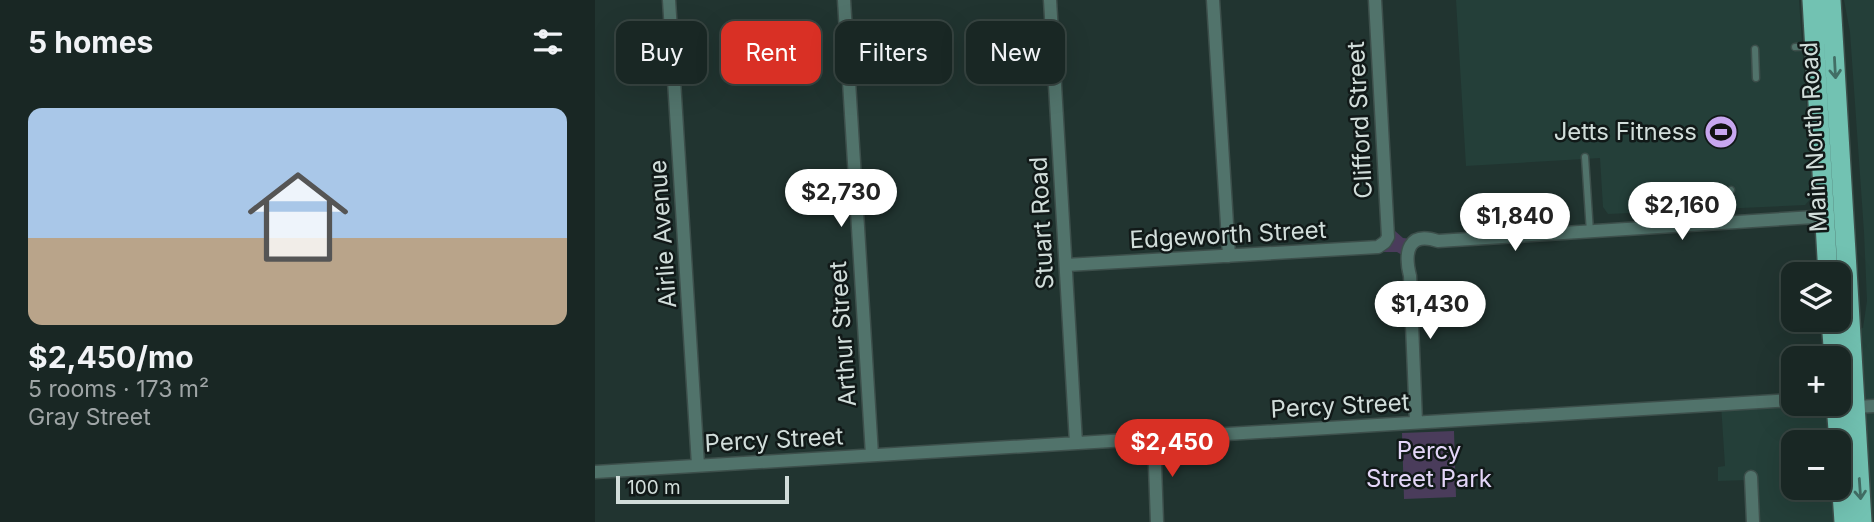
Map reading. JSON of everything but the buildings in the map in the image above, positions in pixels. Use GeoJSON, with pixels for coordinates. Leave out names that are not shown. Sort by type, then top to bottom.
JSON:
{"type":"FeatureCollection","features":[{"type":"Feature","properties":{"kind":"highway","name":"Main North Road"},"geometry":{"type":"LineString","coordinates":[[1812,0],[1834,216],[1843,346]]}},
{"type":"Feature","properties":{"kind":"highway","name":"Main North Road"},"geometry":{"type":"LineString","coordinates":[[1830,262],[1834,216],[1831,0]]}},
{"type":"Feature","properties":{"kind":"highway","name":"Main North Road"},"geometry":{"type":"LineString","coordinates":[[1841,430],[1855,406]]}},
{"type":"Feature","properties":{"kind":"highway","name":"Main North Road"},"geometry":{"type":"LineString","coordinates":[[1855,406],[1862,522]]}},
{"type":"Feature","properties":{"kind":"highway"},"geometry":{"type":"LineString","coordinates":[[1842,500],[1844,522]]}},
{"type":"Feature","properties":{"kind":"street","name":"Airlie Avenue"},"geometry":{"type":"LineString","coordinates":[[669,0],[698,465]]}},
{"type":"Feature","properties":{"kind":"street","name":"Arthur Street"},"geometry":{"type":"LineString","coordinates":[[845,0],[872,455]]}},
{"type":"Feature","properties":{"kind":"street","name":"Stuart Road"},"geometry":{"type":"LineString","coordinates":[[1050,0],[1076,443]]}},
{"type":"Feature","properties":{"kind":"street"},"geometry":{"type":"LineString","coordinates":[[1213,0],[1229,256]]}},
{"type":"Feature","properties":{"kind":"street","name":"Clifford Street"},"geometry":{"type":"LineString","coordinates":[[1375,0],[1388,237]]}},
{"type":"Feature","properties":{"kind":"street"},"geometry":{"type":"LineString","coordinates":[[1416,422],[1410,276],[1406,257],[1408,247],[1417,240],[1439,241],[1834,216]]}},
{"type":"Feature","properties":{"kind":"street","name":"Edgeworth Street"},"geometry":{"type":"LineString","coordinates":[[1066,265],[1378,247],[1388,237]]}},
{"type":"Feature","properties":{"kind":"street","name":"Percy Street"},"geometry":{"type":"LineString","coordinates":[[595,472],[1781,401]]}},
{"type":"Feature","properties":{"kind":"street"},"geometry":{"type":"LineString","coordinates":[[1154,438],[1157,522]]}},
{"type":"Feature","properties":{"kind":"street"},"geometry":{"type":"LineString","coordinates":[[1751,477],[1753,522]]}},
{"type":"Feature","properties":{"kind":"lane"},"geometry":{"type":"LineString","coordinates":[[1795,47],[1815,46]]}},
{"type":"Feature","properties":{"kind":"lane"},"geometry":{"type":"LineString","coordinates":[[1755,49],[1756,78]]}},
{"type":"Feature","properties":{"kind":"lane"},"geometry":{"type":"LineString","coordinates":[[1585,157],[1590,232]]}},
{"type":"Feature","properties":{"kind":"lane"},"geometry":{"type":"LineString","coordinates":[[1679,193],[1700,202],[1717,202],[1731,191]]}},
{"type":"Feature","properties":{"kind":"lane"},"geometry":{"type":"LineString","coordinates":[[1651,195],[1654,227]]}},
{"type":"Feature","properties":{"kind":"shaded area"},"geometry":{"type":"Polygon","coordinates":[[[1456,0],[1799,0],[1813,196],[1805,205],[1608,214],[1603,207],[1600,158],[1466,166],[1456,0]]]}},
{"type":"Feature","properties":{"kind":"shaded area"},"geometry":{"type":"Polygon","coordinates":[[[1844,0],[1874,0],[1874,522],[1750,522],[1748,480],[1718,481],[1718,467],[1725,466],[1721,404],[1781,404],[1781,416],[1851,416],[1851,346],[1844,346],[1843,332],[1863,328],[1867,301],[1850,32],[1844,0]]]}},
{"type":"Feature","properties":{"kind":"green space"},"geometry":{"type":"Polygon","coordinates":[[[1395,231],[1403,238],[1412,239],[1402,255],[1397,252],[1383,252],[1393,242],[1395,231]]]}},
{"type":"Feature","properties":{"kind":"green space","name":"Percy Street Park"},"geometry":{"type":"Polygon","coordinates":[[[1454,431],[1456,497],[1404,499],[1402,433],[1454,431]]]}},
{"type":"Feature","properties":{"kind":"place","name":"Jetts Fitness"},"geometry":{"type":"Point","coordinates":[1721,132]}}]}
